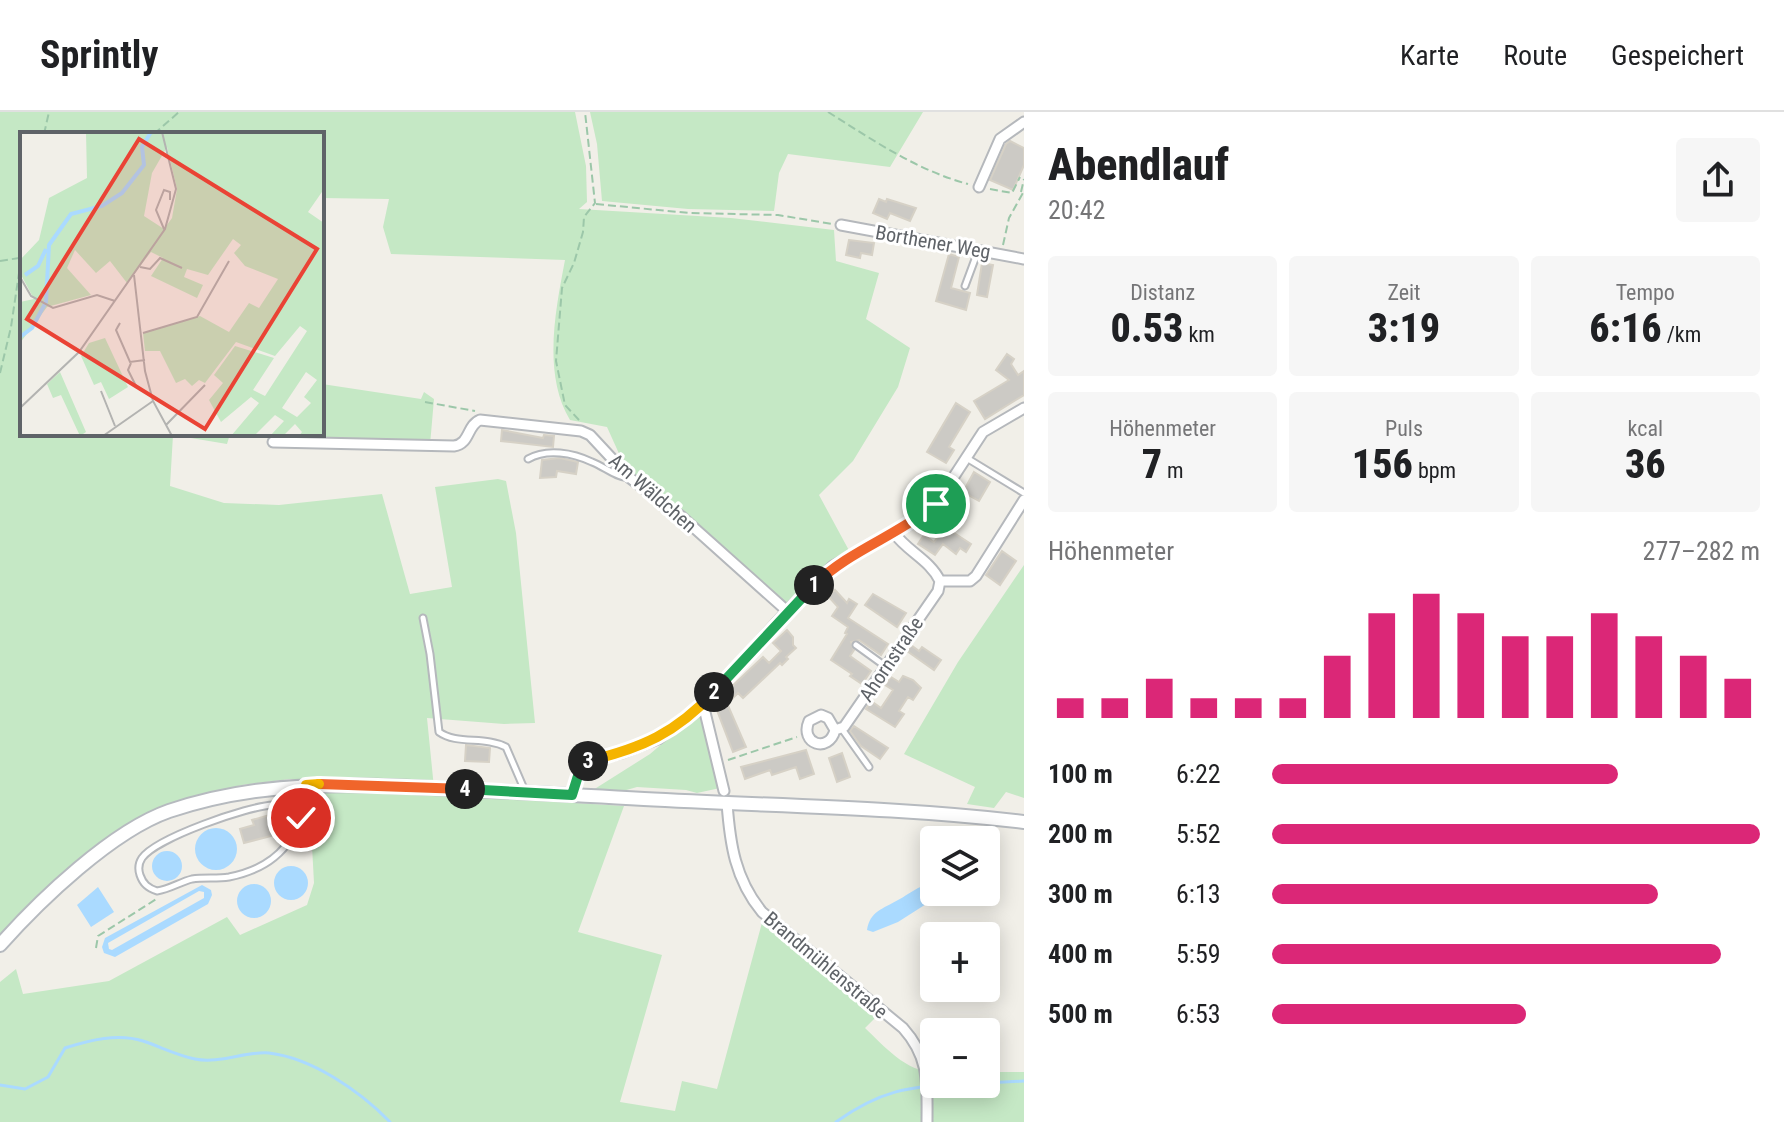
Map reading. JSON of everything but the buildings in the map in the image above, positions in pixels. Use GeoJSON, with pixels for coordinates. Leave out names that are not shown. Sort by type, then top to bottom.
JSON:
{"type":"FeatureCollection","features":[{"type":"Feature","properties":{"kind":"main road"},"geometry":{"type":"LineString","coordinates":[[0,945],[27,914],[113,841],[167,812],[239,793],[306,785],[725,797],[958,814],[1024,822]]}},
{"type":"Feature","properties":{"kind":"street"},"geometry":{"type":"LineString","coordinates":[[979,187],[1000,139],[1024,122]]}},
{"type":"Feature","properties":{"kind":"street","name":"Borthener Weg"},"geometry":{"type":"LineString","coordinates":[[841,225],[1024,259]]}},
{"type":"Feature","properties":{"kind":"street"},"geometry":{"type":"LineString","coordinates":[[572,795],[582,763],[622,753],[658,739],[703,704],[787,611],[833,566],[912,523],[936,504],[975,439],[989,426],[1024,408]]}},
{"type":"Feature","properties":{"kind":"street","name":"Am Wäldchen"},"geometry":{"type":"LineString","coordinates":[[273,442],[454,446],[464,442],[474,422],[480,420],[581,431],[590,435],[630,478],[682,517],[787,611]]}},
{"type":"Feature","properties":{"kind":"street"},"geometry":{"type":"LineString","coordinates":[[894,533],[902,544],[935,570],[940,581],[970,581],[1024,500]]}},
{"type":"Feature","properties":{"kind":"street","name":"Ahornstraße"},"geometry":{"type":"LineString","coordinates":[[838,729],[938,591],[940,581]]}},
{"type":"Feature","properties":{"kind":"street","name":"Brandmühlenstraße"},"geometry":{"type":"LineString","coordinates":[[703,704],[740,880],[748,895],[762,912],[903,1028],[917,1044],[926,1072],[927,1122]]}},
{"type":"Feature","properties":{"kind":"street"},"geometry":{"type":"LineString","coordinates":[[814,717],[828,718],[838,729],[827,744],[811,742],[806,735],[809,721],[814,717]]}},
{"type":"Feature","properties":{"kind":"lane"},"geometry":{"type":"LineString","coordinates":[[965,286],[979,250]]}},
{"type":"Feature","properties":{"kind":"lane"},"geometry":{"type":"LineString","coordinates":[[528,459],[543,451],[572,456],[591,461],[620,477],[630,478]]}},
{"type":"Feature","properties":{"kind":"lane"},"geometry":{"type":"LineString","coordinates":[[964,456],[1024,493]]}},
{"type":"Feature","properties":{"kind":"lane"},"geometry":{"type":"LineString","coordinates":[[423,618],[439,732],[451,738],[488,740],[506,747],[525,792]]}},
{"type":"Feature","properties":{"kind":"lane"},"geometry":{"type":"LineString","coordinates":[[856,645],[886,666]]}},
{"type":"Feature","properties":{"kind":"lane"},"geometry":{"type":"LineString","coordinates":[[838,729],[869,767]]}},
{"type":"Feature","properties":{"kind":"lane"},"geometry":{"type":"LineString","coordinates":[[303,813],[275,805],[244,810],[197,827],[149,851],[141,859],[138,870],[142,881],[157,891],[168,890],[194,879],[229,877],[267,862],[283,851],[294,835],[303,813],[306,785]]}},
{"type":"Feature","properties":{"kind":"path"},"geometry":{"type":"LineString","coordinates":[[44,132],[49,112]]}},
{"type":"Feature","properties":{"kind":"path"},"geometry":{"type":"LineString","coordinates":[[156,132],[179,112]]}},
{"type":"Feature","properties":{"kind":"path"},"geometry":{"type":"LineString","coordinates":[[584,426],[565,405],[556,361],[562,288],[574,263],[584,217],[595,203],[585,112]]}},
{"type":"Feature","properties":{"kind":"path"},"geometry":{"type":"LineString","coordinates":[[828,112],[903,159],[939,176],[1012,193],[1022,178]]}},
{"type":"Feature","properties":{"kind":"path"},"geometry":{"type":"LineString","coordinates":[[1003,254],[1004,236],[1020,194],[1022,178]]}},
{"type":"Feature","properties":{"kind":"path"},"geometry":{"type":"LineString","coordinates":[[1020,194],[1024,191]]}},
{"type":"Feature","properties":{"kind":"path"},"geometry":{"type":"LineString","coordinates":[[595,203],[689,213],[778,215],[841,225]]}},
{"type":"Feature","properties":{"kind":"path"},"geometry":{"type":"LineString","coordinates":[[0,261],[20,256]]}},
{"type":"Feature","properties":{"kind":"path"},"geometry":{"type":"LineString","coordinates":[[0,373],[20,269]]}},
{"type":"Feature","properties":{"kind":"path"},"geometry":{"type":"LineString","coordinates":[[425,402],[479,411]]}},
{"type":"Feature","properties":{"kind":"path"},"geometry":{"type":"LineString","coordinates":[[717,764],[806,735]]}},
{"type":"Feature","properties":{"kind":"path"},"geometry":{"type":"LineString","coordinates":[[96,948],[98,936],[168,890]]}},
{"type":"Feature","properties":{"kind":"green space"},"geometry":{"type":"Polygon","coordinates":[[[0,112],[575,112],[586,166],[587,202],[579,209],[731,218],[834,230],[836,261],[879,273],[866,319],[910,348],[898,387],[853,461],[819,495],[852,556],[833,566],[787,611],[630,478],[607,427],[570,420],[561,402],[554,362],[555,320],[565,260],[391,254],[383,227],[389,199],[324,198],[324,132],[20,132],[20,436],[173,436],[170,486],[224,503],[279,505],[382,494],[410,594],[452,587],[435,487],[498,479],[506,481],[516,533],[535,723],[504,724],[427,718],[434,788],[314,784],[290,779],[242,785],[166,805],[110,837],[60,876],[21,912],[0,940],[0,112]]]}},
{"type":"Feature","properties":{"kind":"green space"},"geometry":{"type":"Polygon","coordinates":[[[590,112],[923,112],[890,167],[788,154],[779,173],[774,211],[688,209],[602,201],[597,144],[590,112]]]}},
{"type":"Feature","properties":{"kind":"green space"},"geometry":{"type":"Polygon","coordinates":[[[324,384],[421,399],[424,392],[434,399],[430,445],[273,442],[274,436],[324,436],[324,384]]]}},
{"type":"Feature","properties":{"kind":"green space"},"geometry":{"type":"Polygon","coordinates":[[[179,436],[229,436],[227,444],[179,436]]]}},
{"type":"Feature","properties":{"kind":"green space"},"geometry":{"type":"Polygon","coordinates":[[[1024,565],[1024,798],[1006,792],[994,808],[967,804],[975,787],[904,754],[958,662],[1024,565]]]}},
{"type":"Feature","properties":{"kind":"green space"},"geometry":{"type":"Polygon","coordinates":[[[697,714],[703,718],[720,788],[697,793],[637,787],[623,791],[593,790],[650,754],[697,714]]]}},
{"type":"Feature","properties":{"kind":"green space"},"geometry":{"type":"Polygon","coordinates":[[[309,790],[384,791],[624,806],[578,932],[662,955],[620,1102],[675,1111],[682,1081],[717,1089],[763,919],[878,1015],[865,1028],[905,1063],[920,1070],[920,1098],[1000,1098],[1000,1072],[1024,1072],[1024,1122],[0,1122],[0,982],[16,969],[23,994],[109,981],[227,917],[240,935],[307,905],[314,883],[309,790]]]}},
{"type":"Feature","properties":{"kind":"water"},"geometry":{"type":"Polygon","coordinates":[[[216,828],[231,834],[237,849],[231,864],[216,870],[201,864],[195,849],[201,834],[216,828]]]}},
{"type":"Feature","properties":{"kind":"water"},"geometry":{"type":"Polygon","coordinates":[[[167,851],[178,855],[182,866],[178,877],[167,881],[156,877],[152,866],[156,855],[167,851]]]}},
{"type":"Feature","properties":{"kind":"water"},"geometry":{"type":"Polygon","coordinates":[[[291,866],[303,871],[308,883],[303,895],[291,900],[279,895],[274,883],[279,871],[291,866]]]}},
{"type":"Feature","properties":{"kind":"water"},"geometry":{"type":"Polygon","coordinates":[[[254,884],[266,889],[271,901],[266,913],[254,918],[242,913],[237,901],[242,889],[254,884]]]}},
{"type":"Feature","properties":{"kind":"water"},"geometry":{"type":"Polygon","coordinates":[[[202,885],[211,890],[208,904],[115,957],[104,953],[105,938],[202,885]],[[199,891],[108,943],[109,949],[204,898],[204,892],[199,891]]]}},
{"type":"Feature","properties":{"kind":"water"},"geometry":{"type":"Polygon","coordinates":[[[98,887],[114,912],[91,927],[77,905],[98,887]]]}},
{"type":"Feature","properties":{"kind":"water"},"geometry":{"type":"Polygon","coordinates":[[[918,888],[920,906],[923,906],[898,922],[873,932],[867,930],[878,911],[918,888]]]}},
{"type":"Feature","properties":{"kind":"waterway"},"geometry":{"type":"LineString","coordinates":[[0,1085],[25,1089],[48,1077],[65,1048],[94,1040],[124,1038],[143,1041],[195,1059],[223,1059],[260,1053],[285,1056],[318,1069],[350,1088],[390,1122]]}},
{"type":"Feature","properties":{"kind":"waterway"},"geometry":{"type":"LineString","coordinates":[[1000,1082],[1024,1081]]}},
{"type":"Feature","properties":{"kind":"waterway"},"geometry":{"type":"LineString","coordinates":[[836,1122],[866,1103],[920,1087]]}},
{"type":"Feature","properties":{"kind":"route"},"geometry":{"type":"LineString","coordinates":[[301,818],[306,785],[314,784],[572,795],[582,763],[622,753],[658,739],[703,704],[787,611],[833,566],[912,523],[936,504]]}}]}
